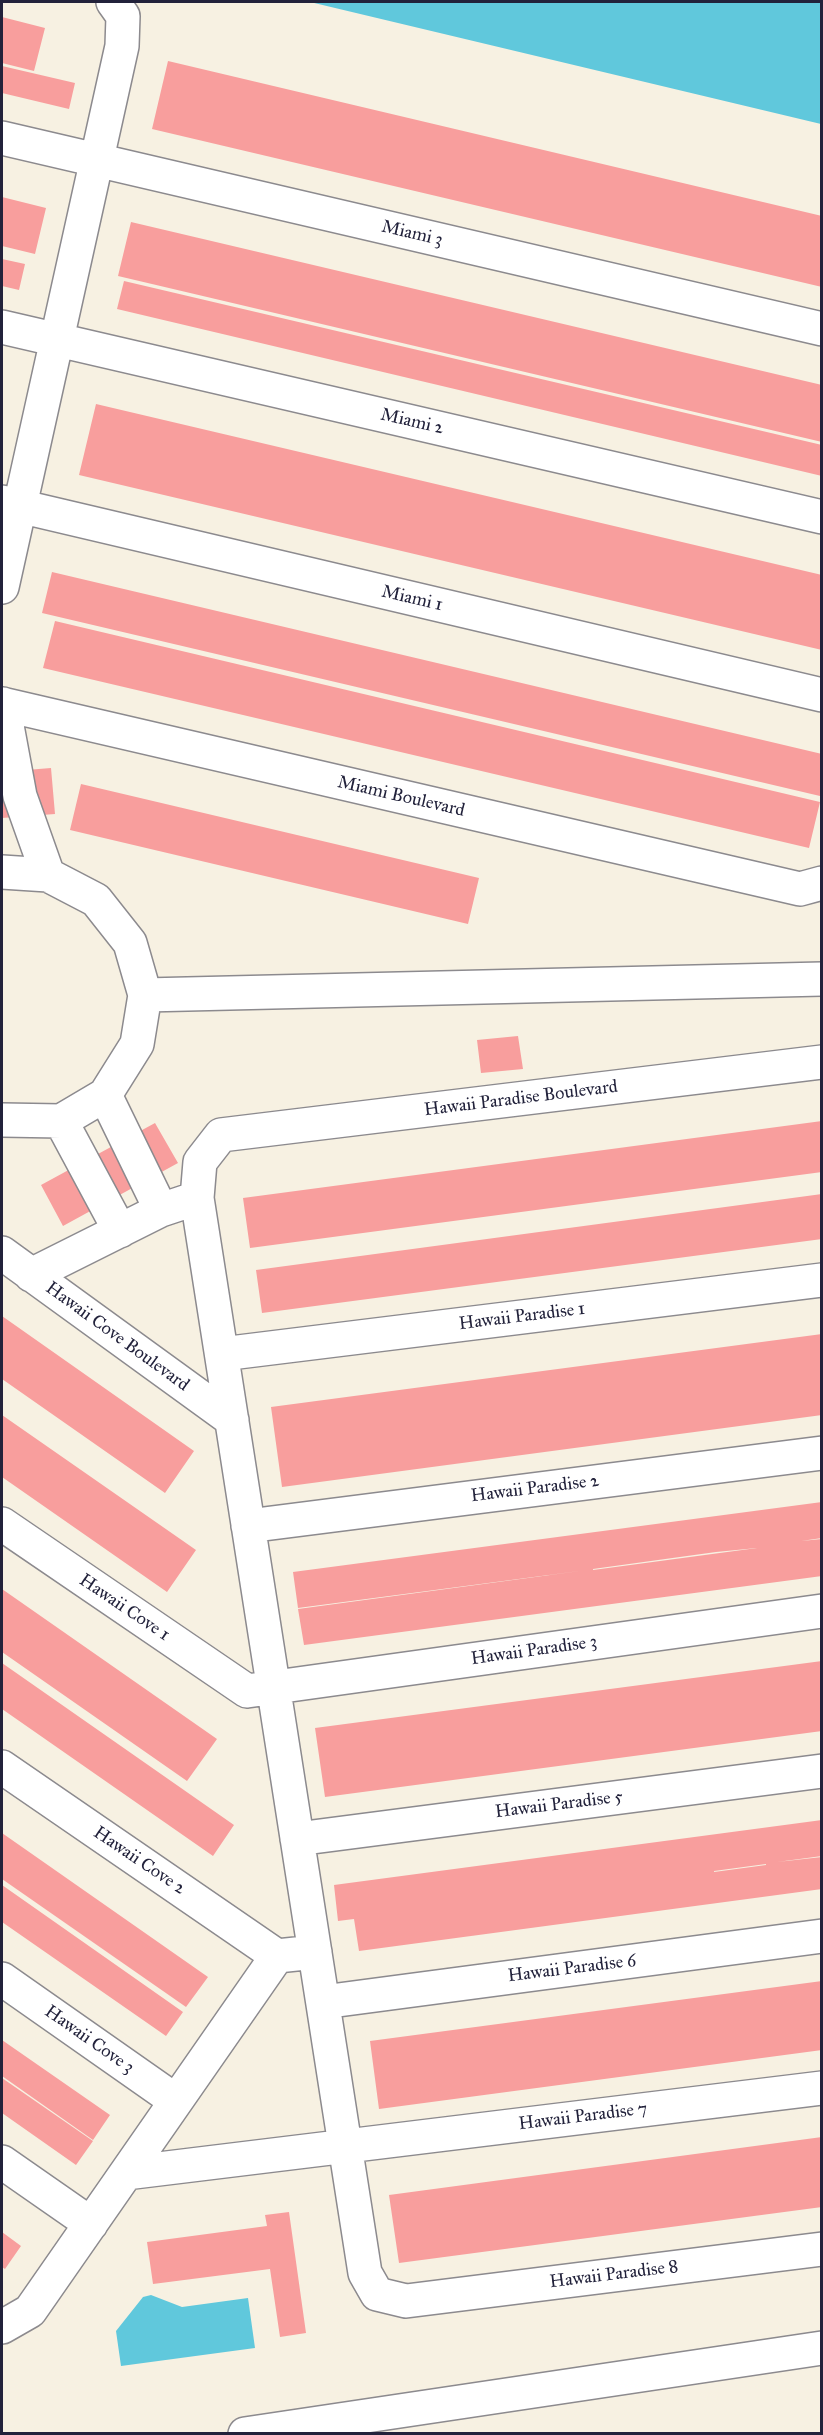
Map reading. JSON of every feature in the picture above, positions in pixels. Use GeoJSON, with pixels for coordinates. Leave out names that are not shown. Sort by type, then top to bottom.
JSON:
{"type":"FeatureCollection","features":[{"type":"Feature","properties":{"kind":"street"},"geometry":{"type":"LineString","coordinates":[[2,587],[10,505],[57,340],[122,46],[123,15],[113,2]]}},
{"type":"Feature","properties":{"kind":"street","name":"Miami 3"},"geometry":{"type":"LineString","coordinates":[[2,138],[822,329]]}},
{"type":"Feature","properties":{"kind":"street","name":"Miami 2"},"geometry":{"type":"LineString","coordinates":[[2,327],[822,517]]}},
{"type":"Feature","properties":{"kind":"street","name":"Miami 1"},"geometry":{"type":"LineString","coordinates":[[10,505],[822,695]]}},
{"type":"Feature","properties":{"kind":"street"},"geometry":{"type":"LineString","coordinates":[[2,704],[20,796],[48,875]]}},
{"type":"Feature","properties":{"kind":"street","name":"Miami Boulevard"},"geometry":{"type":"LineString","coordinates":[[2,704],[811,886]]}},
{"type":"Feature","properties":{"kind":"street"},"geometry":{"type":"LineString","coordinates":[[2,872],[48,875],[96,900],[130,943],[144,995],[137,1044],[105,1095],[60,1121],[2,1120]]}},
{"type":"Feature","properties":{"kind":"street"},"geometry":{"type":"LineString","coordinates":[[144,995],[822,979]]}},
{"type":"Feature","properties":{"kind":"street","name":"Hawaii Paradise Boulevard"},"geometry":{"type":"LineString","coordinates":[[197,1198],[200,1162],[221,1135],[822,1062]]}},
{"type":"Feature","properties":{"kind":"street"},"geometry":{"type":"LineString","coordinates":[[105,1095],[161,1210]]}},
{"type":"Feature","properties":{"kind":"street"},"geometry":{"type":"LineString","coordinates":[[60,1121],[120,1231]]}},
{"type":"Feature","properties":{"kind":"street"},"geometry":{"type":"LineString","coordinates":[[31,1275],[161,1210],[197,1198],[248,1526],[260,1689],[297,1839],[345,2146]]}},
{"type":"Feature","properties":{"kind":"street","name":"Hawaii Cove Boulevard"},"geometry":{"type":"LineString","coordinates":[[2,1254],[232,1420]]}},
{"type":"Feature","properties":{"kind":"street","name":"Hawaii Paradise 1"},"geometry":{"type":"LineString","coordinates":[[222,1354],[822,1280]]}},
{"type":"Feature","properties":{"kind":"street","name":"Hawaii Paradise 2"},"geometry":{"type":"LineString","coordinates":[[248,1526],[822,1453]]}},
{"type":"Feature","properties":{"kind":"street","name":"Hawaii Cove 1"},"geometry":{"type":"LineString","coordinates":[[2,1524],[260,1689]]}},
{"type":"Feature","properties":{"kind":"street","name":"Hawaii Paradise 3"},"geometry":{"type":"LineString","coordinates":[[260,1689],[822,1611]]}},
{"type":"Feature","properties":{"kind":"street","name":"Hawaii Cove 2"},"geometry":{"type":"LineString","coordinates":[[2,1767],[277,1956]]}},
{"type":"Feature","properties":{"kind":"street","name":"Hawaii Paradise 5"},"geometry":{"type":"LineString","coordinates":[[297,1839],[822,1771]]}},
{"type":"Feature","properties":{"kind":"street","name":"Hawaii Paradise 6"},"geometry":{"type":"LineString","coordinates":[[323,2002],[822,1936]]}},
{"type":"Feature","properties":{"kind":"street"},"geometry":{"type":"LineString","coordinates":[[2,2327],[30,2311],[277,1956],[315,1952]]}},
{"type":"Feature","properties":{"kind":"street","name":"Hawaii Cove 3"},"geometry":{"type":"LineString","coordinates":[[2,1979],[176,2101]]}},
{"type":"Feature","properties":{"kind":"street","name":"Hawaii Paradise 7"},"geometry":{"type":"LineString","coordinates":[[126,2173],[822,2088]]}},
{"type":"Feature","properties":{"kind":"street","name":"Hawaii Paradise 8"},"geometry":{"type":"LineString","coordinates":[[345,2146],[365,2273],[377,2294],[406,2301],[822,2249]]}},
{"type":"Feature","properties":{"kind":"street"},"geometry":{"type":"LineString","coordinates":[[2,2162],[91,2224]]}},
{"type":"Feature","properties":{"kind":"street"},"geometry":{"type":"LineString","coordinates":[[245,2433],[822,2348]]}},
{"type":"Feature","properties":{"kind":"water"},"geometry":{"type":"Polygon","coordinates":[[[310,2],[821,2],[821,124],[310,2]]]}},
{"type":"Feature","properties":{"kind":"water"},"geometry":{"type":"Polygon","coordinates":[[[151,2295],[182,2307],[248,2298],[255,2348],[121,2366],[116,2331],[143,2297],[151,2295]]]}},
{"type":"Feature","properties":{"kind":"building"},"geometry":{"type":"Polygon","coordinates":[[[2,17],[45,28],[34,71],[2,63],[2,17]]]}},
{"type":"Feature","properties":{"kind":"building"},"geometry":{"type":"Polygon","coordinates":[[[168,61],[822,216],[822,287],[152,129],[168,61]]]}},
{"type":"Feature","properties":{"kind":"building"},"geometry":{"type":"Polygon","coordinates":[[[2,66],[75,83],[69,109],[2,93],[2,66]]]}},
{"type":"Feature","properties":{"kind":"building"},"geometry":{"type":"Polygon","coordinates":[[[2,197],[46,208],[35,254],[2,246],[2,197]]]}},
{"type":"Feature","properties":{"kind":"building"},"geometry":{"type":"Polygon","coordinates":[[[131,222],[822,385],[822,442],[118,276],[131,222]]]}},
{"type":"Feature","properties":{"kind":"building"},"geometry":{"type":"Polygon","coordinates":[[[2,259],[25,264],[19,290],[2,286],[2,259]]]}},
{"type":"Feature","properties":{"kind":"building"},"geometry":{"type":"Polygon","coordinates":[[[124,281],[822,445],[822,476],[117,309],[124,281]]]}},
{"type":"Feature","properties":{"kind":"building"},"geometry":{"type":"Polygon","coordinates":[[[96,404],[822,575],[822,650],[79,475],[96,404]]]}},
{"type":"Feature","properties":{"kind":"building"},"geometry":{"type":"Polygon","coordinates":[[[52,572],[822,754],[820,796],[42,613],[52,572]]]}},
{"type":"Feature","properties":{"kind":"building"},"geometry":{"type":"Polygon","coordinates":[[[55,621],[820,802],[809,848],[43,668],[55,621]]]}},
{"type":"Feature","properties":{"kind":"building"},"geometry":{"type":"Polygon","coordinates":[[[51,768],[55,814],[2,818],[2,772],[51,768]]]}},
{"type":"Feature","properties":{"kind":"building"},"geometry":{"type":"Polygon","coordinates":[[[81,784],[479,878],[468,924],[70,830],[81,784]]]}},
{"type":"Feature","properties":{"kind":"building"},"geometry":{"type":"Polygon","coordinates":[[[518,1036],[523,1069],[481,1073],[477,1040],[518,1036]]]}},
{"type":"Feature","properties":{"kind":"building"},"geometry":{"type":"Polygon","coordinates":[[[822,1121],[822,1172],[250,1248],[243,1198],[822,1121]]]}},
{"type":"Feature","properties":{"kind":"building"},"geometry":{"type":"Polygon","coordinates":[[[155,1123],[178,1163],[63,1226],[41,1185],[155,1123]]]}},
{"type":"Feature","properties":{"kind":"building"},"geometry":{"type":"Polygon","coordinates":[[[822,1194],[822,1239],[262,1313],[256,1270],[822,1194]]]}},
{"type":"Feature","properties":{"kind":"building"},"geometry":{"type":"Polygon","coordinates":[[[2,1316],[194,1451],[165,1493],[2,1379],[2,1316]]]}},
{"type":"Feature","properties":{"kind":"building"},"geometry":{"type":"Polygon","coordinates":[[[822,1334],[822,1415],[282,1487],[271,1407],[822,1334]]]}},
{"type":"Feature","properties":{"kind":"building"},"geometry":{"type":"Polygon","coordinates":[[[2,1415],[196,1550],[167,1592],[2,1477],[2,1415]]]}},
{"type":"Feature","properties":{"kind":"building"},"geometry":{"type":"Polygon","coordinates":[[[822,1502],[822,1538],[801,1541],[822,1539],[822,1576],[304,1645],[298,1609],[587,1570],[298,1608],[293,1572],[822,1502]],[[757,1548],[716,1552],[593,1570],[757,1548]]]}},
{"type":"Feature","properties":{"kind":"building"},"geometry":{"type":"Polygon","coordinates":[[[2,1589],[217,1739],[187,1781],[2,1652],[2,1589]]]}},
{"type":"Feature","properties":{"kind":"building"},"geometry":{"type":"Polygon","coordinates":[[[822,1661],[822,1731],[325,1797],[315,1728],[822,1661]]]}},
{"type":"Feature","properties":{"kind":"building"},"geometry":{"type":"Polygon","coordinates":[[[2,1663],[234,1825],[213,1856],[2,1709],[2,1663]]]}},
{"type":"Feature","properties":{"kind":"building"},"geometry":{"type":"Polygon","coordinates":[[[822,1820],[822,1856],[777,1862],[822,1857],[822,1889],[359,1951],[354,1919],[338,1921],[334,1885],[822,1820]],[[766,1864],[714,1872],[766,1865],[766,1864]]]}},
{"type":"Feature","properties":{"kind":"building"},"geometry":{"type":"Polygon","coordinates":[[[2,1833],[208,1977],[186,2007],[2,1879],[2,1833]]]}},
{"type":"Feature","properties":{"kind":"building"},"geometry":{"type":"Polygon","coordinates":[[[2,1885],[183,2012],[166,2036],[2,1922],[2,1885]]]}},
{"type":"Feature","properties":{"kind":"building"},"geometry":{"type":"Polygon","coordinates":[[[822,1981],[822,2050],[379,2109],[370,2041],[822,1981]]]}},
{"type":"Feature","properties":{"kind":"building"},"geometry":{"type":"Polygon","coordinates":[[[2,2040],[110,2115],[93,2140],[2,2076],[2,2040]]]}},
{"type":"Feature","properties":{"kind":"building"},"geometry":{"type":"Polygon","coordinates":[[[2,2078],[93,2141],[76,2165],[2,2113],[2,2078]]]}},
{"type":"Feature","properties":{"kind":"building"},"geometry":{"type":"Polygon","coordinates":[[[822,2137],[822,2207],[399,2263],[389,2195],[822,2137]]]}},
{"type":"Feature","properties":{"kind":"building"},"geometry":{"type":"Polygon","coordinates":[[[289,2212],[306,2333],[280,2337],[270,2269],[153,2284],[147,2242],[267,2226],[265,2215],[289,2212]]]}},
{"type":"Feature","properties":{"kind":"building"},"geometry":{"type":"Polygon","coordinates":[[[2,2232],[21,2246],[5,2269],[2,2267],[2,2232]]]}}]}
